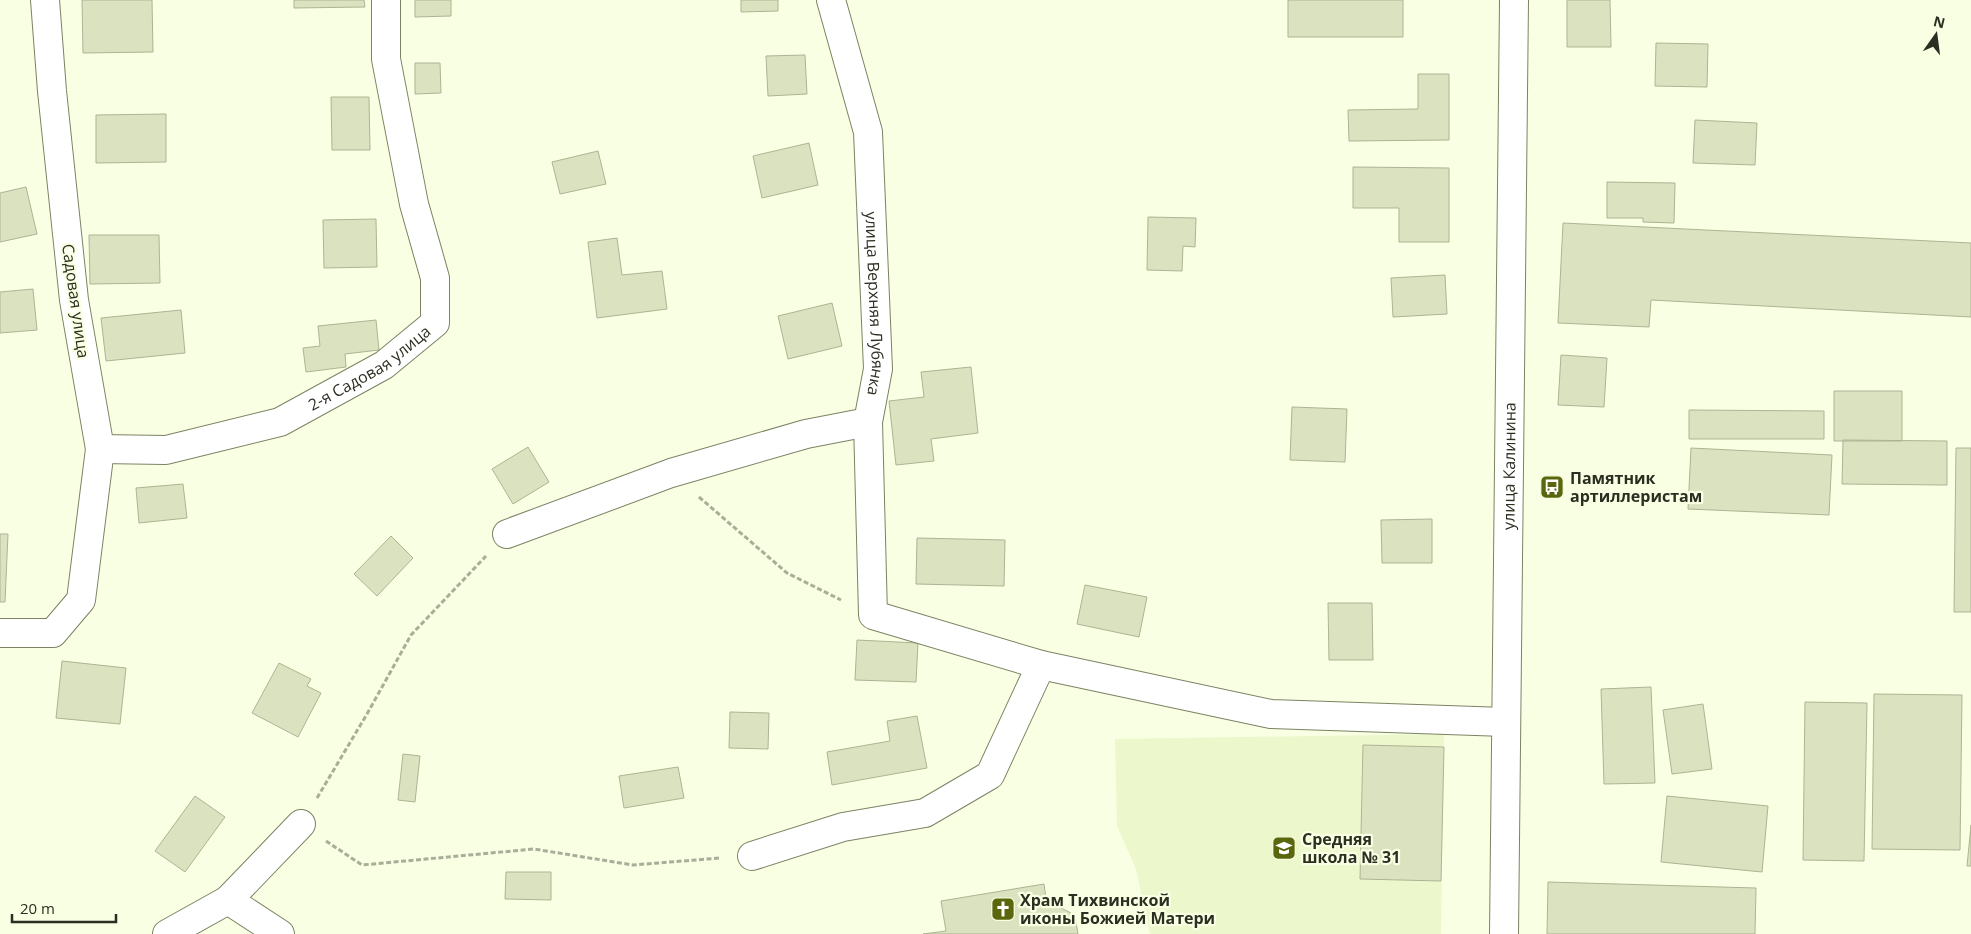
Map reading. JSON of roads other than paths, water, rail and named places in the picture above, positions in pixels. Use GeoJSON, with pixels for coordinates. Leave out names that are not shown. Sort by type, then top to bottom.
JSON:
{"type":"FeatureCollection","features":[{"type":"Feature","properties":{"kind":"street","name":"Садовая улица"},"geometry":{"type":"LineString","coordinates":[[0,633],[53,633],[81,600],[100,449],[74,300],[52,91],[45,0]]}},
{"type":"Feature","properties":{"kind":"street","name":"2-я Садовая улица"},"geometry":{"type":"LineString","coordinates":[[100,449],[166,450],[280,422],[384,365],[435,323],[435,278],[414,204],[386,59],[386,0]]}},
{"type":"Feature","properties":{"kind":"street","name":"улица Верхняя Лубянка"},"geometry":{"type":"LineString","coordinates":[[831,0],[868,132],[878,369],[868,422],[873,616],[1041,665]]}},
{"type":"Feature","properties":{"kind":"street","name":"улица Калинина"},"geometry":{"type":"LineString","coordinates":[[1504,934],[1514,0]]}},
{"type":"Feature","properties":{"kind":"street"},"geometry":{"type":"LineString","coordinates":[[507,534],[671,473],[806,434],[868,422]]}},
{"type":"Feature","properties":{"kind":"street"},"geometry":{"type":"LineString","coordinates":[[752,856],[844,827],[925,813],[990,775],[1041,665],[1271,714],[1505,722]]}},
{"type":"Feature","properties":{"kind":"street"},"geometry":{"type":"LineString","coordinates":[[167,934],[228,900],[301,824]]}},
{"type":"Feature","properties":{"kind":"street"},"geometry":{"type":"LineString","coordinates":[[228,900],[280,934]]}},
{"type":"Feature","properties":{"kind":"place","name":"Памятник артиллеристам"},"geometry":{"type":"Point","coordinates":[1552,487]}},
{"type":"Feature","properties":{"kind":"place","name":"Средняя школа № 31"},"geometry":{"type":"Point","coordinates":[1284,848]}},
{"type":"Feature","properties":{"kind":"place","name":"Храм Тихвинской иконы Божией Матери"},"geometry":{"type":"Point","coordinates":[1003,909]}}]}
